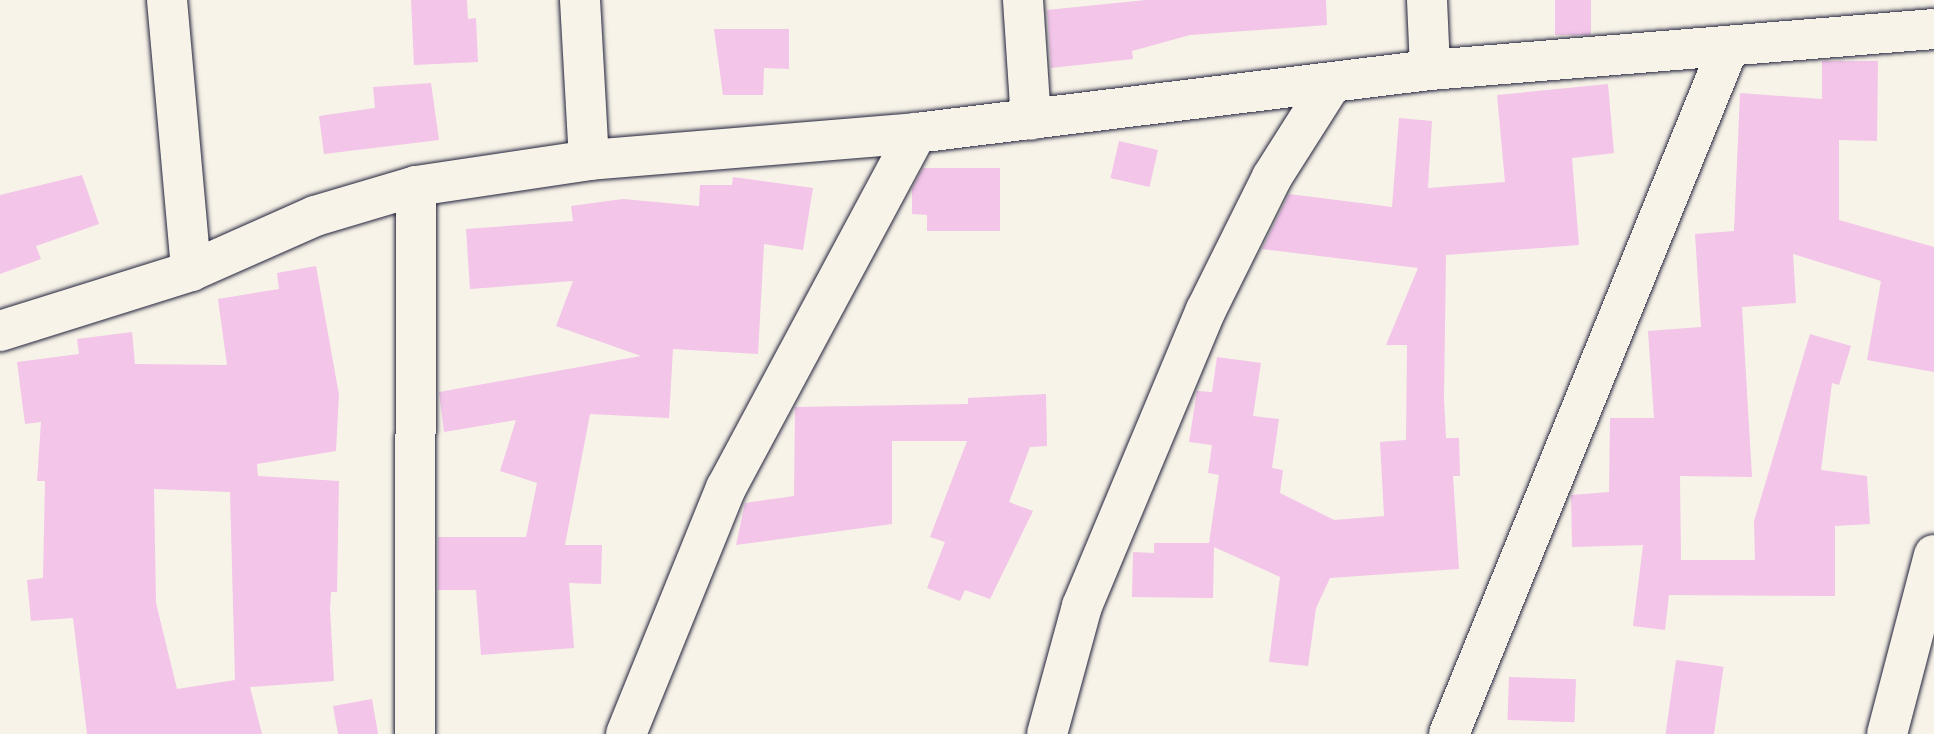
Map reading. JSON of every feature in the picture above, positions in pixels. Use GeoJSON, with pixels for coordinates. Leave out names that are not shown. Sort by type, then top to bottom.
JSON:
{"type":"FeatureCollection","features":[{"type":"Feature","properties":{"kind":"street"},"geometry":{"type":"LineString","coordinates":[[167,0],[191,271]]}},
{"type":"Feature","properties":{"kind":"street"},"geometry":{"type":"LineString","coordinates":[[580,0],[589,160]]}},
{"type":"Feature","properties":{"kind":"street"},"geometry":{"type":"LineString","coordinates":[[1023,0],[1031,120]]}},
{"type":"Feature","properties":{"kind":"street"},"geometry":{"type":"LineString","coordinates":[[1427,0],[1430,70]]}},
{"type":"Feature","properties":{"kind":"street"},"geometry":{"type":"LineString","coordinates":[[0,331],[191,271],[315,216],[416,186],[589,160],[916,133],[1430,70],[1727,51],[1827,17],[1934,29]]}},
{"type":"Feature","properties":{"kind":"street"},"geometry":{"type":"LineString","coordinates":[[1449,734],[1727,51]]}},
{"type":"Feature","properties":{"kind":"street"},"geometry":{"type":"LineString","coordinates":[[1047,734],[1082,606],[1206,310],[1272,177],[1331,84]]}},
{"type":"Feature","properties":{"kind":"street"},"geometry":{"type":"LineString","coordinates":[[626,734],[726,488],[916,133]]}},
{"type":"Feature","properties":{"kind":"street"},"geometry":{"type":"LineString","coordinates":[[415,734],[416,186]]}},
{"type":"Feature","properties":{"kind":"street"},"geometry":{"type":"LineString","coordinates":[[1887,734],[1934,555]]}},
{"type":"Feature","properties":{"kind":"building"},"geometry":{"type":"Polygon","coordinates":[[[411,0],[467,0],[468,19],[476,18],[478,62],[414,65],[411,0]]]}},
{"type":"Feature","properties":{"kind":"building"},"geometry":{"type":"Polygon","coordinates":[[[1146,0],[1326,0],[1327,25],[1190,35],[1132,51],[1133,59],[1051,68],[1047,10],[1146,0]]]}},
{"type":"Feature","properties":{"kind":"building"},"geometry":{"type":"Polygon","coordinates":[[[1555,0],[1591,0],[1591,35],[1555,35],[1555,0]]]}},
{"type":"Feature","properties":{"kind":"building"},"geometry":{"type":"Polygon","coordinates":[[[714,29],[789,29],[789,69],[764,68],[763,95],[723,95],[714,29]]]}},
{"type":"Feature","properties":{"kind":"building"},"geometry":{"type":"Polygon","coordinates":[[[1822,61],[1878,61],[1877,141],[1839,140],[1839,220],[1934,247],[1934,372],[1867,360],[1881,281],[1793,254],[1796,303],[1742,307],[1752,477],[1680,476],[1681,560],[1755,560],[1754,521],[1810,334],[1851,346],[1839,385],[1832,383],[1821,470],[1867,476],[1870,524],[1835,526],[1835,596],[1669,595],[1665,630],[1633,626],[1643,545],[1572,547],[1571,495],[1609,492],[1610,418],[1654,418],[1648,331],[1701,327],[1695,234],[1734,231],[1740,93],[1822,99],[1822,61]]]}},
{"type":"Feature","properties":{"kind":"building"},"geometry":{"type":"Polygon","coordinates":[[[431,83],[439,140],[324,154],[319,116],[375,108],[373,87],[431,83]]]}},
{"type":"Feature","properties":{"kind":"building"},"geometry":{"type":"Polygon","coordinates":[[[1608,84],[1614,153],[1572,158],[1579,245],[1446,255],[1444,398],[1446,438],[1459,438],[1460,476],[1453,476],[1459,569],[1330,578],[1316,608],[1308,666],[1269,662],[1280,577],[1214,547],[1213,598],[1132,597],[1133,552],[1154,553],[1154,543],[1209,543],[1219,475],[1208,473],[1212,445],[1189,442],[1197,391],[1212,392],[1217,357],[1261,363],[1253,416],[1279,419],[1272,468],[1283,470],[1280,493],[1334,520],[1384,516],[1380,442],[1406,440],[1407,345],[1386,345],[1418,268],[1262,249],[1289,194],[1392,207],[1399,118],[1432,121],[1428,188],[1505,182],[1497,95],[1608,84]]]}},
{"type":"Feature","properties":{"kind":"building"},"geometry":{"type":"Polygon","coordinates":[[[1119,141],[1158,150],[1149,187],[1110,178],[1119,141]]]}},
{"type":"Feature","properties":{"kind":"building"},"geometry":{"type":"Polygon","coordinates":[[[923,168],[1000,168],[1000,231],[927,231],[927,215],[912,214],[912,189],[923,168]]]}},
{"type":"Feature","properties":{"kind":"building"},"geometry":{"type":"Polygon","coordinates":[[[82,175],[99,224],[36,246],[41,259],[0,274],[0,195],[82,175]]]}},
{"type":"Feature","properties":{"kind":"building"},"geometry":{"type":"Polygon","coordinates":[[[733,177],[813,188],[803,250],[764,244],[758,354],[673,349],[669,418],[590,414],[565,545],[602,545],[601,584],[569,583],[574,648],[481,655],[476,590],[438,590],[438,537],[526,537],[537,483],[500,471],[516,420],[444,432],[439,392],[641,356],[556,326],[573,281],[470,289],[466,229],[573,221],[571,206],[623,199],[699,206],[700,185],[732,185],[733,177]]]}},
{"type":"Feature","properties":{"kind":"building"},"geometry":{"type":"Polygon","coordinates":[[[316,266],[339,395],[336,451],[257,464],[258,476],[339,481],[337,592],[331,592],[330,609],[334,681],[250,687],[262,734],[87,734],[73,618],[31,621],[27,580],[43,578],[45,481],[37,481],[41,422],[25,424],[17,362],[79,354],[77,339],[132,332],[135,364],[227,365],[218,299],[279,289],[277,273],[316,266]],[[154,489],[156,603],[177,689],[235,680],[230,492],[154,489]]]}},
{"type":"Feature","properties":{"kind":"building"},"geometry":{"type":"Polygon","coordinates":[[[1046,394],[1047,446],[1030,447],[1009,502],[1033,511],[990,599],[965,590],[960,601],[927,588],[945,542],[930,537],[967,441],[892,441],[892,524],[736,545],[745,503],[794,496],[795,407],[968,404],[968,398],[1046,394]]]}},
{"type":"Feature","properties":{"kind":"building"},"geometry":{"type":"Polygon","coordinates":[[[1676,660],[1724,667],[1714,734],[1666,734],[1676,660]]]}},
{"type":"Feature","properties":{"kind":"building"},"geometry":{"type":"Polygon","coordinates":[[[1509,677],[1576,679],[1574,722],[1507,720],[1509,677]]]}},
{"type":"Feature","properties":{"kind":"building"},"geometry":{"type":"Polygon","coordinates":[[[372,699],[378,734],[338,734],[333,706],[372,699]]]}}]}
